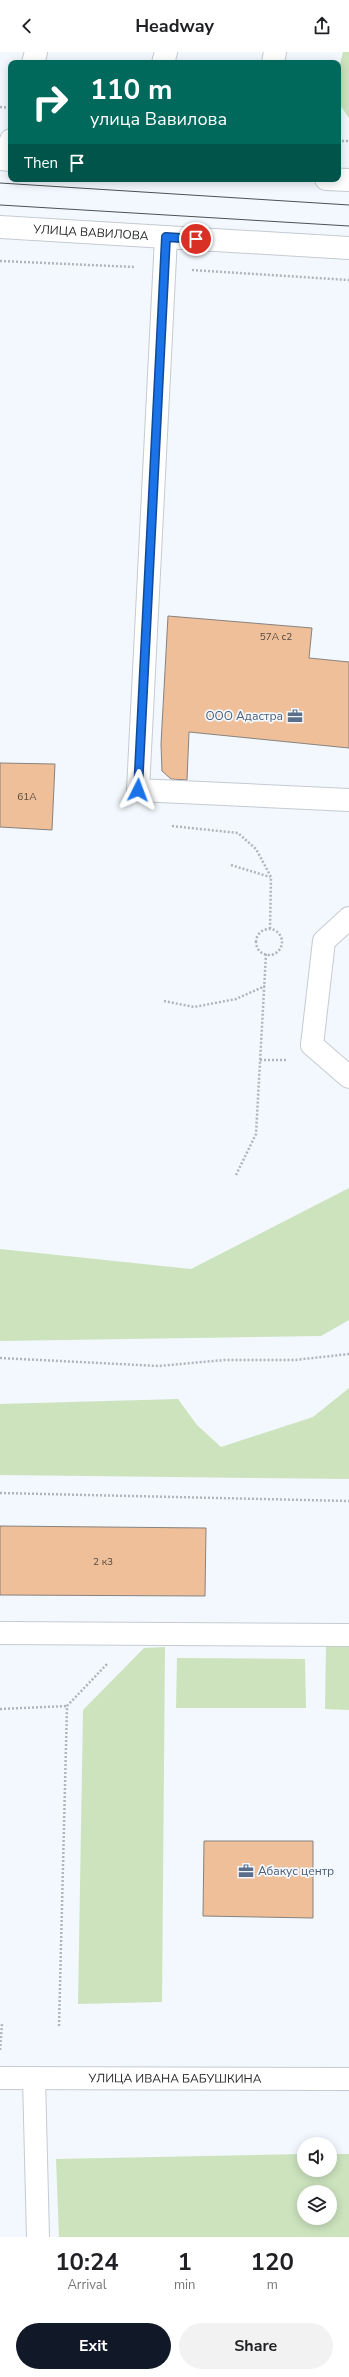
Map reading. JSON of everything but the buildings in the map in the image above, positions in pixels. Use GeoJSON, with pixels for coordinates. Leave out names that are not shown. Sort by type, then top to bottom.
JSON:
{"type":"FeatureCollection","features":[{"type":"Feature","properties":{"kind":"main road","name":"УЛИЦА ВАВИЛОВА"},"geometry":{"type":"LineString","coordinates":[[0,227],[349,248]]}},
{"type":"Feature","properties":{"kind":"main road"},"geometry":{"type":"LineString","coordinates":[[166,237],[138,790],[349,800]]}},
{"type":"Feature","properties":{"kind":"main road"},"geometry":{"type":"LineString","coordinates":[[349,918],[324,941],[312,1045],[349,1077]]}},
{"type":"Feature","properties":{"kind":"main road"},"geometry":{"type":"LineString","coordinates":[[0,1633],[349,1635]]}},
{"type":"Feature","properties":{"kind":"main road","name":"УЛИЦА ИВАНА БАБУШКИНА"},"geometry":{"type":"LineString","coordinates":[[0,2078],[349,2080]]}},
{"type":"Feature","properties":{"kind":"main road"},"geometry":{"type":"LineString","coordinates":[[34,2078],[38,2237]]}},
{"type":"Feature","properties":{"kind":"path"},"geometry":{"type":"LineString","coordinates":[[172,826],[238,834],[256,850],[271,877],[270,929]]}},
{"type":"Feature","properties":{"kind":"path"},"geometry":{"type":"LineString","coordinates":[[231,865],[271,877]]}},
{"type":"Feature","properties":{"kind":"path"},"geometry":{"type":"LineString","coordinates":[[270,929],[278,932],[282,943],[275,953],[266,954],[259,950],[256,942],[259,934],[270,929]]}},
{"type":"Feature","properties":{"kind":"path"},"geometry":{"type":"LineString","coordinates":[[236,1175],[256,1134],[266,954]]}},
{"type":"Feature","properties":{"kind":"path"},"geometry":{"type":"LineString","coordinates":[[164,1001],[194,1007],[236,998],[265,986]]}},
{"type":"Feature","properties":{"kind":"path"},"geometry":{"type":"LineString","coordinates":[[0,1358],[159,1366],[224,1360],[295,1360],[349,1354]]}},
{"type":"Feature","properties":{"kind":"path"},"geometry":{"type":"LineString","coordinates":[[0,1492],[349,1501]]}},
{"type":"Feature","properties":{"kind":"path"},"geometry":{"type":"LineString","coordinates":[[0,1710],[67,1706],[137,1634]]}},
{"type":"Feature","properties":{"kind":"path"},"geometry":{"type":"LineString","coordinates":[[59,2026],[67,1706]]}},
{"type":"Feature","properties":{"kind":"path"},"geometry":{"type":"LineString","coordinates":[[0,2050],[2,2024]]}},
{"type":"Feature","properties":{"kind":"green space"},"geometry":{"type":"Polygon","coordinates":[[[343,52],[349,52],[349,118],[341,106],[341,60],[343,52]]]}},
{"type":"Feature","properties":{"kind":"green space"},"geometry":{"type":"Polygon","coordinates":[[[349,1188],[349,1320],[321,1336],[0,1341],[0,1249],[191,1269],[349,1188]]]}},
{"type":"Feature","properties":{"kind":"green space"},"geometry":{"type":"Polygon","coordinates":[[[349,1388],[349,1479],[0,1475],[0,1404],[178,1399],[197,1425],[221,1447],[313,1417],[349,1388]]]}},
{"type":"Feature","properties":{"kind":"green space"},"geometry":{"type":"Polygon","coordinates":[[[326,1645],[349,1645],[349,1710],[325,1709],[326,1645]]]}},
{"type":"Feature","properties":{"kind":"green space"},"geometry":{"type":"Polygon","coordinates":[[[165,1647],[162,2002],[78,2004],[83,1710],[144,1648],[165,1647]]]}},
{"type":"Feature","properties":{"kind":"green space"},"geometry":{"type":"Polygon","coordinates":[[[177,1658],[305,1659],[306,1708],[176,1708],[177,1658]]]}},
{"type":"Feature","properties":{"kind":"green space"},"geometry":{"type":"Polygon","coordinates":[[[297,2154],[297,2177],[337,2177],[337,2154],[349,2154],[349,2237],[59,2237],[56,2159],[297,2154]]]}},
{"type":"Feature","properties":{"kind":"tram line"},"geometry":{"type":"LineString","coordinates":[[0,183],[349,205]]}},
{"type":"Feature","properties":{"kind":"tram line"},"geometry":{"type":"LineString","coordinates":[[0,205],[349,226]]}},
{"type":"Feature","properties":{"kind":"place","name":"ООО Адастра"},"geometry":{"type":"Point","coordinates":[295,716]}},
{"type":"Feature","properties":{"kind":"place","name":"Абакус центр"},"geometry":{"type":"Point","coordinates":[246,1871]}},
{"type":"Feature","properties":{"kind":"route"},"geometry":{"type":"LineString","coordinates":[[138,790],[166,237],[196,239]]}}]}
